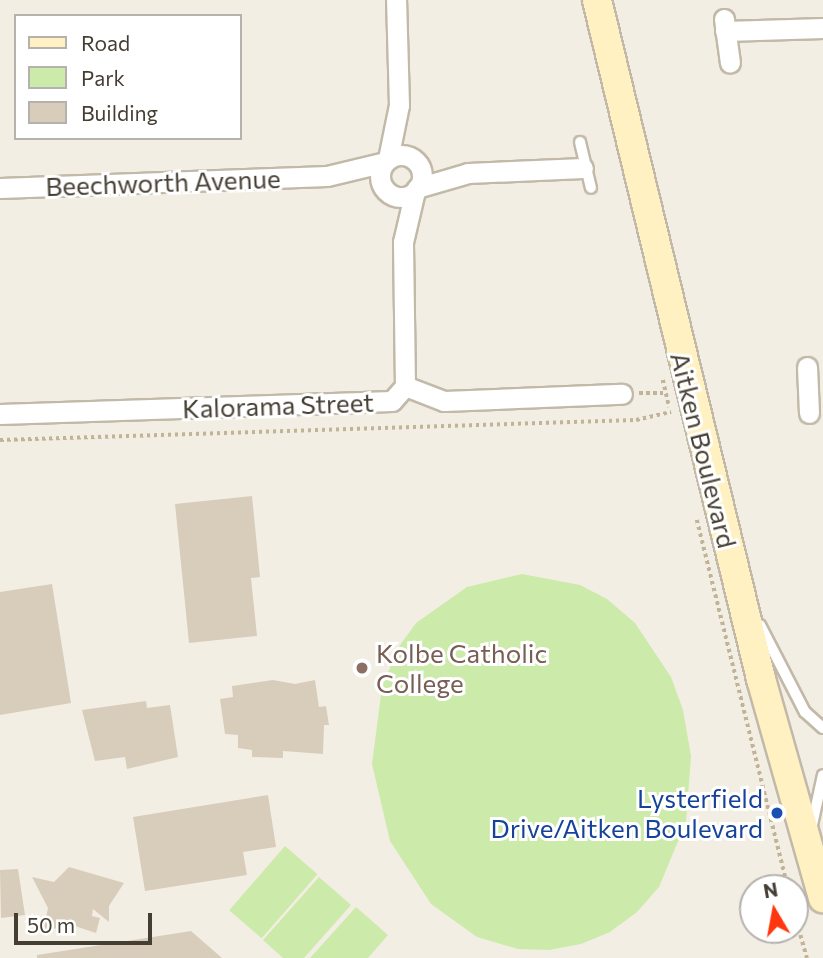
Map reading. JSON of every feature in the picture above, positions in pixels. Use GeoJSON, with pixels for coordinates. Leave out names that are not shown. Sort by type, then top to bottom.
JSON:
{"type":"FeatureCollection","features":[{"type":"Feature","properties":{"kind":"main road","name":"Aitken Boulevard"},"geometry":{"type":"LineString","coordinates":[[597,0],[680,402],[737,582],[823,898]]}},
{"type":"Feature","properties":{"kind":"street"},"geometry":{"type":"LineString","coordinates":[[396,0],[399,105],[387,161],[380,174],[384,188],[396,197],[468,173]]}},
{"type":"Feature","properties":{"kind":"street"},"geometry":{"type":"LineString","coordinates":[[730,63],[724,25],[823,28]]}},
{"type":"Feature","properties":{"kind":"street"},"geometry":{"type":"LineString","coordinates":[[399,105],[421,176],[416,189]]}},
{"type":"Feature","properties":{"kind":"street"},"geometry":{"type":"LineString","coordinates":[[387,161],[401,155],[416,162],[468,173],[583,168]]}},
{"type":"Feature","properties":{"kind":"street","name":"Beechworth Avenue"},"geometry":{"type":"LineString","coordinates":[[0,187],[327,176],[387,161]]}},
{"type":"Feature","properties":{"kind":"street","name":"Beechworth Avenue"},"geometry":{"type":"LineString","coordinates":[[327,176],[384,188]]}},
{"type":"Feature","properties":{"kind":"street","name":"Kalorama Street"},"geometry":{"type":"LineString","coordinates":[[384,188],[403,242]]}},
{"type":"Feature","properties":{"kind":"street","name":"Kalorama Street"},"geometry":{"type":"LineString","coordinates":[[0,414],[392,401],[405,386],[403,242],[416,189]]}},
{"type":"Feature","properties":{"kind":"street"},"geometry":{"type":"LineString","coordinates":[[807,367],[815,389],[809,412]]}},
{"type":"Feature","properties":{"kind":"street"},"geometry":{"type":"LineString","coordinates":[[405,386],[444,401],[622,394]]}},
{"type":"Feature","properties":{"kind":"lane"},"geometry":{"type":"LineString","coordinates":[[580,142],[583,168],[591,188]]}},
{"type":"Feature","properties":{"kind":"lane"},"geometry":{"type":"LineString","coordinates":[[737,582],[805,712],[823,728]]}},
{"type":"Feature","properties":{"kind":"lane"},"geometry":{"type":"LineString","coordinates":[[810,850],[815,800],[823,775]]}},
{"type":"Feature","properties":{"kind":"path"},"geometry":{"type":"LineString","coordinates":[[622,394],[680,402]]}},
{"type":"Feature","properties":{"kind":"path"},"geometry":{"type":"LineString","coordinates":[[0,440],[636,421],[680,402]]}},
{"type":"Feature","properties":{"kind":"green space"},"geometry":{"type":"Polygon","coordinates":[[[522,574],[580,585],[607,599],[635,623],[671,677],[683,710],[691,756],[686,822],[659,887],[637,912],[610,932],[581,944],[549,950],[518,949],[477,937],[431,904],[390,841],[372,764],[382,687],[398,648],[416,623],[467,587],[522,574]]]}},
{"type":"Feature","properties":{"kind":"green space"},"geometry":{"type":"Polygon","coordinates":[[[285,846],[317,874],[262,938],[229,910],[285,846]]]}},
{"type":"Feature","properties":{"kind":"green space"},"geometry":{"type":"Polygon","coordinates":[[[319,877],[351,905],[304,958],[283,958],[263,940],[319,877]]]}},
{"type":"Feature","properties":{"kind":"green space"},"geometry":{"type":"Polygon","coordinates":[[[356,907],[388,935],[368,958],[310,958],[356,907]]]}},
{"type":"Feature","properties":{"kind":"building"},"geometry":{"type":"Polygon","coordinates":[[[252,496],[260,577],[251,578],[257,636],[189,643],[175,504],[252,496]]]}},
{"type":"Feature","properties":{"kind":"building"},"geometry":{"type":"Polygon","coordinates":[[[52,584],[71,703],[0,715],[0,592],[52,584]]]}},
{"type":"Feature","properties":{"kind":"building"},"geometry":{"type":"Polygon","coordinates":[[[273,680],[295,684],[315,680],[319,707],[326,706],[329,725],[324,725],[323,754],[283,751],[283,758],[252,757],[252,750],[238,748],[238,735],[225,734],[220,699],[233,697],[232,686],[273,680]]]}},
{"type":"Feature","properties":{"kind":"building"},"geometry":{"type":"Polygon","coordinates":[[[146,701],[147,708],[170,705],[178,757],[127,769],[125,757],[95,761],[82,710],[146,701]]]}},
{"type":"Feature","properties":{"kind":"building"},"geometry":{"type":"Polygon","coordinates":[[[268,795],[276,847],[243,852],[247,875],[145,891],[133,817],[268,795]]]}},
{"type":"Feature","properties":{"kind":"building"},"geometry":{"type":"Polygon","coordinates":[[[69,867],[124,883],[109,906],[109,922],[93,909],[92,916],[100,918],[96,933],[75,926],[43,930],[48,908],[32,877],[54,882],[69,867]]]}},
{"type":"Feature","properties":{"kind":"building"},"geometry":{"type":"Polygon","coordinates":[[[18,869],[25,915],[1,918],[0,870],[18,869]]]}},
{"type":"Feature","properties":{"kind":"building"},"geometry":{"type":"Polygon","coordinates":[[[191,931],[222,958],[37,958],[37,955],[191,931]]]}},
{"type":"Feature","properties":{"kind":"place","name":"Kolbe Catholic College"},"geometry":{"type":"Point","coordinates":[362,668]}},
{"type":"Feature","properties":{"kind":"place","name":"Lysterfield Drive/Aitken Boulevard"},"geometry":{"type":"Point","coordinates":[777,813]}}]}
